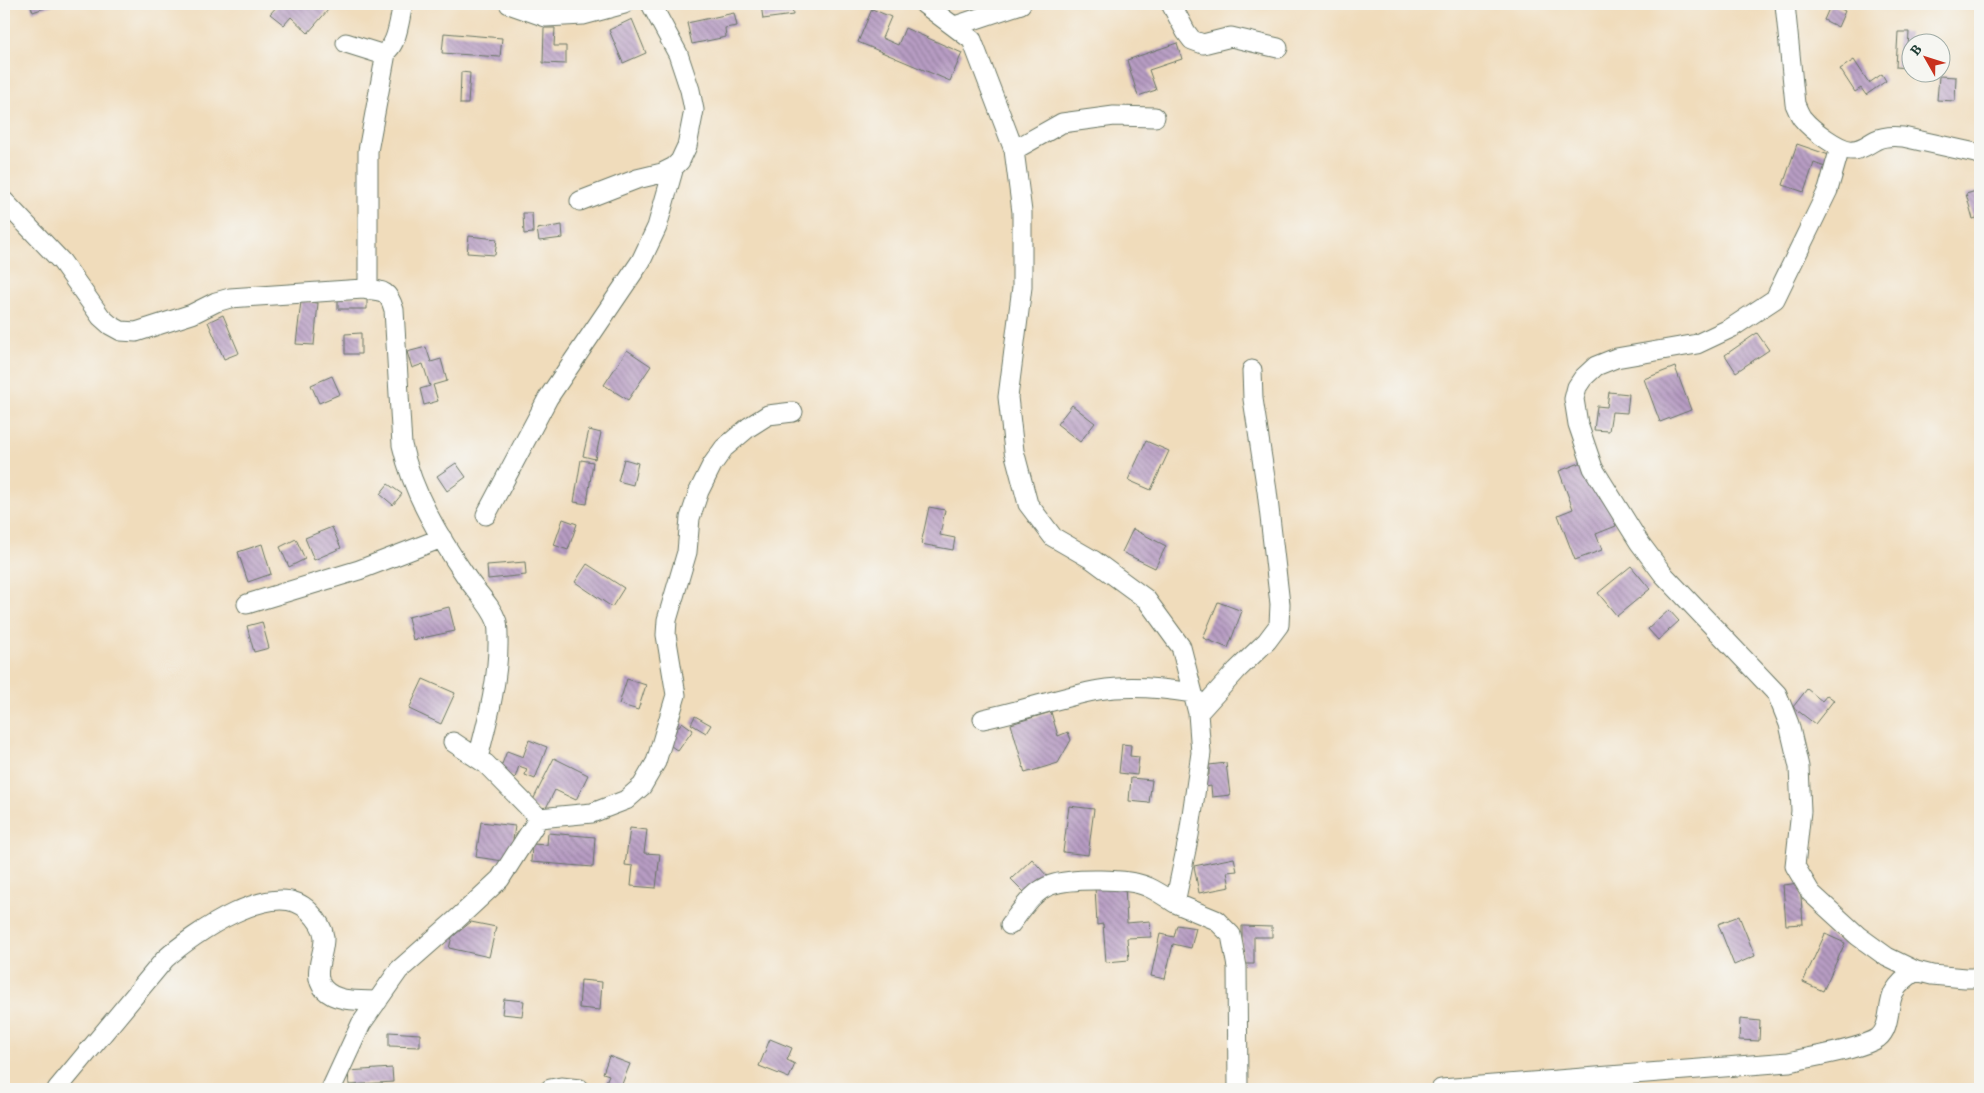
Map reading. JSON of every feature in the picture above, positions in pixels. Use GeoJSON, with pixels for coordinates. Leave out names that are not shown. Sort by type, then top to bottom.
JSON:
{"type":"FeatureCollection","features":[{"type":"Feature","properties":{"kind":"street"},"geometry":{"type":"LineString","coordinates":[[368,290],[368,151],[386,53],[392,45],[403,4]]}},
{"type":"Feature","properties":{"kind":"street"},"geometry":{"type":"LineString","coordinates":[[509,4],[546,17],[583,15],[624,4]]}},
{"type":"Feature","properties":{"kind":"street"},"geometry":{"type":"LineString","coordinates":[[580,201],[637,179],[662,173],[674,167],[680,161],[687,146],[694,110],[690,90],[678,54],[650,4]]}},
{"type":"Feature","properties":{"kind":"street"},"geometry":{"type":"LineString","coordinates":[[924,4],[972,40],[1014,150],[1022,212],[1022,287],[1008,397],[1014,451],[1028,504],[1053,538],[1093,560],[1146,599],[1181,647],[1198,713],[1201,753],[1189,835],[1174,902]]}},
{"type":"Feature","properties":{"kind":"street"},"geometry":{"type":"LineString","coordinates":[[955,26],[1021,4]]}},
{"type":"Feature","properties":{"kind":"street"},"geometry":{"type":"LineString","coordinates":[[1171,4],[1192,40],[1202,44],[1231,37],[1278,48]]}},
{"type":"Feature","properties":{"kind":"street"},"geometry":{"type":"LineString","coordinates":[[1785,4],[1795,104],[1802,117],[1817,131],[1840,148],[1852,151],[1864,148],[1877,140],[1891,136],[1980,154]]}},
{"type":"Feature","properties":{"kind":"street"},"geometry":{"type":"LineString","coordinates":[[346,42],[381,54],[386,53]]}},
{"type":"Feature","properties":{"kind":"street"},"geometry":{"type":"LineString","coordinates":[[1014,150],[1062,123],[1114,116],[1155,117]]}},
{"type":"Feature","properties":{"kind":"street"},"geometry":{"type":"LineString","coordinates":[[1840,148],[1828,190],[1775,299],[1731,328],[1698,344],[1616,358],[1596,366],[1583,378],[1577,387],[1574,399],[1578,424],[1593,468],[1638,542],[1663,574],[1776,694],[1789,724],[1799,767],[1801,811],[1795,866],[1811,893],[1858,936],[1887,957],[1916,971],[1980,978]]}},
{"type":"Feature","properties":{"kind":"street"},"geometry":{"type":"LineString","coordinates":[[486,515],[548,398],[641,261],[657,227],[674,167]]}},
{"type":"Feature","properties":{"kind":"street"},"geometry":{"type":"LineString","coordinates":[[4,201],[62,262],[101,317],[121,331],[136,332],[192,314],[216,302],[230,298],[368,290],[381,290],[388,294],[394,310],[402,445],[420,499],[442,538],[468,579],[481,595],[497,624],[496,671],[478,758]]}},
{"type":"Feature","properties":{"kind":"street"},"geometry":{"type":"LineString","coordinates":[[1198,713],[1237,670],[1267,641],[1279,625],[1280,604],[1267,491],[1253,398],[1252,370]]}},
{"type":"Feature","properties":{"kind":"street"},"geometry":{"type":"LineString","coordinates":[[453,742],[478,758],[539,818],[592,813],[626,800],[642,786],[656,762],[676,695],[666,635],[666,620],[687,552],[690,518],[699,491],[712,465],[724,448],[749,426],[768,415],[793,412]]}},
{"type":"Feature","properties":{"kind":"street"},"geometry":{"type":"LineString","coordinates":[[247,604],[359,570],[442,538]]}},
{"type":"Feature","properties":{"kind":"street"},"geometry":{"type":"LineString","coordinates":[[983,719],[1015,713],[1061,698],[1102,690],[1151,688],[1192,692]]}},
{"type":"Feature","properties":{"kind":"street"},"geometry":{"type":"LineString","coordinates":[[331,1089],[361,1024],[398,970],[500,879],[539,818]]}},
{"type":"Feature","properties":{"kind":"street"},"geometry":{"type":"LineString","coordinates":[[1010,925],[1028,901],[1051,885],[1084,881],[1120,881],[1146,886],[1174,902],[1216,920],[1231,935],[1237,967],[1238,1089]]}},
{"type":"Feature","properties":{"kind":"street"},"geometry":{"type":"LineString","coordinates":[[57,1089],[164,959],[181,944],[211,924],[251,907],[278,900],[291,901],[304,906],[316,918],[324,937],[319,969],[323,988],[332,995],[344,1000],[378,1001]]}},
{"type":"Feature","properties":{"kind":"street"},"geometry":{"type":"LineString","coordinates":[[1441,1089],[1789,1062],[1844,1049],[1879,1037],[1886,1025],[1894,992],[1906,978],[1916,971]]}},
{"type":"Feature","properties":{"kind":"street"},"geometry":{"type":"LineString","coordinates":[[550,1089],[561,1086],[580,1089]]}},
{"type":"Feature","properties":{"kind":"building"},"geometry":{"type":"Polygon","coordinates":[[[30,4],[55,4],[33,12],[30,4]]]}},
{"type":"Feature","properties":{"kind":"building"},"geometry":{"type":"Polygon","coordinates":[[[279,4],[322,4],[328,10],[308,33],[291,17],[284,25],[270,14],[279,4]]]}},
{"type":"Feature","properties":{"kind":"building"},"geometry":{"type":"Polygon","coordinates":[[[761,4],[792,4],[793,15],[763,19],[761,4]]]}},
{"type":"Feature","properties":{"kind":"building"},"geometry":{"type":"Polygon","coordinates":[[[1831,4],[1845,11],[1838,27],[1824,20],[1831,4]]]}},
{"type":"Feature","properties":{"kind":"building"},"geometry":{"type":"Polygon","coordinates":[[[1935,4],[1954,4],[1954,8],[1935,8],[1935,4]]]}},
{"type":"Feature","properties":{"kind":"building"},"geometry":{"type":"Polygon","coordinates":[[[872,9],[891,17],[882,38],[898,45],[905,28],[962,53],[950,81],[858,42],[872,9]]]}},
{"type":"Feature","properties":{"kind":"building"},"geometry":{"type":"Polygon","coordinates":[[[734,13],[737,26],[725,28],[726,37],[692,44],[687,23],[734,13]]]}},
{"type":"Feature","properties":{"kind":"building"},"geometry":{"type":"Polygon","coordinates":[[[632,19],[646,53],[623,63],[609,30],[632,19]]]}},
{"type":"Feature","properties":{"kind":"building"},"geometry":{"type":"Polygon","coordinates":[[[544,28],[555,28],[554,46],[566,46],[566,64],[543,63],[544,28]]]}},
{"type":"Feature","properties":{"kind":"building"},"geometry":{"type":"Polygon","coordinates":[[[1898,32],[1902,32],[1902,68],[1896,67],[1898,32]]]}},
{"type":"Feature","properties":{"kind":"building"},"geometry":{"type":"Polygon","coordinates":[[[444,33],[502,38],[500,57],[442,53],[444,33]]]}},
{"type":"Feature","properties":{"kind":"building"},"geometry":{"type":"Polygon","coordinates":[[[1177,43],[1182,59],[1149,70],[1156,90],[1138,96],[1127,60],[1177,43]]]}},
{"type":"Feature","properties":{"kind":"building"},"geometry":{"type":"Polygon","coordinates":[[[1854,60],[1869,83],[1882,74],[1886,81],[1866,95],[1861,88],[1855,92],[1840,69],[1854,60]]]}},
{"type":"Feature","properties":{"kind":"building"},"geometry":{"type":"Polygon","coordinates":[[[461,72],[470,73],[468,104],[460,104],[461,72]]]}},
{"type":"Feature","properties":{"kind":"building"},"geometry":{"type":"Polygon","coordinates":[[[1952,77],[1956,77],[1955,101],[1937,100],[1938,82],[1952,82],[1952,77]]]}},
{"type":"Feature","properties":{"kind":"building"},"geometry":{"type":"Polygon","coordinates":[[[1797,144],[1829,155],[1825,167],[1814,163],[1804,192],[1783,185],[1797,144]]]}},
{"type":"Feature","properties":{"kind":"building"},"geometry":{"type":"Polygon","coordinates":[[[1976,191],[1980,203],[1980,217],[1973,219],[1966,194],[1976,191]]]}},
{"type":"Feature","properties":{"kind":"building"},"geometry":{"type":"Polygon","coordinates":[[[523,213],[532,213],[533,233],[524,234],[523,213]]]}},
{"type":"Feature","properties":{"kind":"building"},"geometry":{"type":"Polygon","coordinates":[[[562,225],[563,238],[539,241],[537,229],[562,225]]]}},
{"type":"Feature","properties":{"kind":"building"},"geometry":{"type":"Polygon","coordinates":[[[469,236],[497,239],[495,255],[467,253],[469,236]]]}},
{"type":"Feature","properties":{"kind":"building"},"geometry":{"type":"Polygon","coordinates":[[[338,297],[367,297],[367,309],[338,309],[338,297]]]}},
{"type":"Feature","properties":{"kind":"building"},"geometry":{"type":"Polygon","coordinates":[[[301,301],[318,303],[314,345],[296,344],[301,301]]]}},
{"type":"Feature","properties":{"kind":"building"},"geometry":{"type":"Polygon","coordinates":[[[223,315],[239,353],[224,359],[208,322],[223,315]]]}},
{"type":"Feature","properties":{"kind":"building"},"geometry":{"type":"Polygon","coordinates":[[[361,333],[361,354],[345,354],[345,334],[361,333]]]}},
{"type":"Feature","properties":{"kind":"building"},"geometry":{"type":"Polygon","coordinates":[[[1757,333],[1769,350],[1736,372],[1725,355],[1757,333]]]}},
{"type":"Feature","properties":{"kind":"building"},"geometry":{"type":"Polygon","coordinates":[[[426,347],[431,362],[441,359],[447,381],[433,385],[438,401],[424,405],[420,389],[430,386],[423,364],[412,368],[407,352],[426,347]]]}},
{"type":"Feature","properties":{"kind":"building"},"geometry":{"type":"Polygon","coordinates":[[[627,350],[651,366],[628,400],[604,385],[627,350]]]}},
{"type":"Feature","properties":{"kind":"building"},"geometry":{"type":"Polygon","coordinates":[[[1675,367],[1691,410],[1660,422],[1644,379],[1675,367]]]}},
{"type":"Feature","properties":{"kind":"building"},"geometry":{"type":"Polygon","coordinates":[[[332,376],[340,394],[319,403],[311,385],[332,376]]]}},
{"type":"Feature","properties":{"kind":"building"},"geometry":{"type":"Polygon","coordinates":[[[1609,392],[1629,394],[1627,413],[1612,412],[1609,431],[1594,430],[1597,406],[1607,407],[1609,392]]]}},
{"type":"Feature","properties":{"kind":"building"},"geometry":{"type":"Polygon","coordinates":[[[1072,405],[1095,423],[1080,442],[1057,424],[1072,405]]]}},
{"type":"Feature","properties":{"kind":"building"},"geometry":{"type":"Polygon","coordinates":[[[589,430],[601,433],[595,459],[583,456],[589,430]]]}},
{"type":"Feature","properties":{"kind":"building"},"geometry":{"type":"Polygon","coordinates":[[[1146,441],[1169,451],[1151,490],[1128,480],[1146,441]]]}},
{"type":"Feature","properties":{"kind":"building"},"geometry":{"type":"Polygon","coordinates":[[[624,459],[638,463],[633,485],[618,481],[624,459]]]}},
{"type":"Feature","properties":{"kind":"building"},"geometry":{"type":"Polygon","coordinates":[[[581,460],[593,462],[587,504],[574,502],[581,460]]]}},
{"type":"Feature","properties":{"kind":"building"},"geometry":{"type":"Polygon","coordinates":[[[1585,461],[1600,499],[1605,497],[1616,526],[1596,534],[1602,550],[1575,560],[1558,515],[1573,509],[1559,471],[1585,461]]]}},
{"type":"Feature","properties":{"kind":"building"},"geometry":{"type":"Polygon","coordinates":[[[456,463],[466,477],[447,491],[437,476],[456,463]]]}},
{"type":"Feature","properties":{"kind":"building"},"geometry":{"type":"Polygon","coordinates":[[[388,484],[402,494],[393,505],[380,494],[388,484]]]}},
{"type":"Feature","properties":{"kind":"building"},"geometry":{"type":"Polygon","coordinates":[[[929,507],[945,510],[940,535],[955,538],[953,550],[921,544],[929,507]]]}},
{"type":"Feature","properties":{"kind":"building"},"geometry":{"type":"Polygon","coordinates":[[[563,519],[577,524],[568,550],[554,545],[563,519]]]}},
{"type":"Feature","properties":{"kind":"building"},"geometry":{"type":"Polygon","coordinates":[[[332,527],[341,548],[314,560],[305,538],[332,527]]]}},
{"type":"Feature","properties":{"kind":"building"},"geometry":{"type":"Polygon","coordinates":[[[1133,529],[1166,546],[1155,568],[1122,552],[1133,529]]]}},
{"type":"Feature","properties":{"kind":"building"},"geometry":{"type":"Polygon","coordinates":[[[296,539],[305,559],[289,567],[280,547],[296,539]]]}},
{"type":"Feature","properties":{"kind":"building"},"geometry":{"type":"Polygon","coordinates":[[[262,544],[271,574],[248,582],[238,552],[262,544]]]}},
{"type":"Feature","properties":{"kind":"building"},"geometry":{"type":"Polygon","coordinates":[[[525,562],[526,575],[488,579],[487,565],[525,562]]]}},
{"type":"Feature","properties":{"kind":"building"},"geometry":{"type":"Polygon","coordinates":[[[587,564],[624,588],[612,607],[575,582],[587,564]]]}},
{"type":"Feature","properties":{"kind":"building"},"geometry":{"type":"Polygon","coordinates":[[[1631,566],[1650,589],[1617,616],[1598,593],[1631,566]]]}},
{"type":"Feature","properties":{"kind":"building"},"geometry":{"type":"Polygon","coordinates":[[[1218,602],[1242,611],[1228,648],[1203,638],[1218,602]]]}},
{"type":"Feature","properties":{"kind":"building"},"geometry":{"type":"Polygon","coordinates":[[[449,607],[455,631],[413,640],[408,617],[449,607]]]}},
{"type":"Feature","properties":{"kind":"building"},"geometry":{"type":"Polygon","coordinates":[[[1669,610],[1679,621],[1658,640],[1648,629],[1669,610]]]}},
{"type":"Feature","properties":{"kind":"building"},"geometry":{"type":"Polygon","coordinates":[[[262,622],[269,648],[254,652],[247,626],[262,622]]]}},
{"type":"Feature","properties":{"kind":"building"},"geometry":{"type":"Polygon","coordinates":[[[423,679],[455,693],[441,724],[409,709],[423,679]]]}},
{"type":"Feature","properties":{"kind":"building"},"geometry":{"type":"Polygon","coordinates":[[[627,679],[646,685],[638,710],[619,704],[627,679]]]}},
{"type":"Feature","properties":{"kind":"building"},"geometry":{"type":"Polygon","coordinates":[[[1807,689],[1822,701],[1827,695],[1834,700],[1815,724],[1793,707],[1807,689]]]}},
{"type":"Feature","properties":{"kind":"building"},"geometry":{"type":"Polygon","coordinates":[[[1051,712],[1058,736],[1068,732],[1071,740],[1058,763],[1025,773],[1011,724],[1051,712]]]}},
{"type":"Feature","properties":{"kind":"building"},"geometry":{"type":"Polygon","coordinates":[[[695,716],[711,725],[706,733],[691,724],[695,716]]]}},
{"type":"Feature","properties":{"kind":"building"},"geometry":{"type":"Polygon","coordinates":[[[682,722],[693,730],[678,751],[667,743],[682,722]]]}},
{"type":"Feature","properties":{"kind":"building"},"geometry":{"type":"Polygon","coordinates":[[[529,740],[547,747],[535,779],[525,775],[527,769],[519,766],[515,778],[499,772],[507,751],[523,757],[529,740]]]}},
{"type":"Feature","properties":{"kind":"building"},"geometry":{"type":"Polygon","coordinates":[[[1122,744],[1131,745],[1130,756],[1139,757],[1137,775],[1119,773],[1122,744]]]}},
{"type":"Feature","properties":{"kind":"building"},"geometry":{"type":"Polygon","coordinates":[[[554,758],[588,775],[576,800],[555,790],[544,812],[530,806],[554,758]]]}},
{"type":"Feature","properties":{"kind":"building"},"geometry":{"type":"Polygon","coordinates":[[[1226,763],[1230,795],[1212,797],[1211,786],[1206,787],[1204,776],[1209,775],[1209,765],[1226,763]]]}},
{"type":"Feature","properties":{"kind":"building"},"geometry":{"type":"Polygon","coordinates":[[[1131,778],[1152,780],[1149,803],[1129,801],[1131,778]]]}},
{"type":"Feature","properties":{"kind":"building"},"geometry":{"type":"Polygon","coordinates":[[[1069,806],[1094,809],[1088,855],[1063,852],[1069,806]]]}},
{"type":"Feature","properties":{"kind":"building"},"geometry":{"type":"Polygon","coordinates":[[[481,822],[515,826],[510,862],[476,857],[481,822]]]}},
{"type":"Feature","properties":{"kind":"building"},"geometry":{"type":"Polygon","coordinates":[[[630,828],[647,830],[644,853],[660,854],[656,888],[631,886],[633,866],[625,865],[630,828]]]}},
{"type":"Feature","properties":{"kind":"building"},"geometry":{"type":"Polygon","coordinates":[[[548,833],[595,837],[593,867],[531,862],[532,844],[547,845],[548,833]]]}},
{"type":"Feature","properties":{"kind":"building"},"geometry":{"type":"Polygon","coordinates":[[[1234,858],[1237,871],[1227,872],[1230,887],[1199,893],[1194,866],[1234,858]]]}},
{"type":"Feature","properties":{"kind":"building"},"geometry":{"type":"Polygon","coordinates":[[[1032,859],[1047,876],[1027,895],[1011,879],[1032,859]]]}},
{"type":"Feature","properties":{"kind":"building"},"geometry":{"type":"Polygon","coordinates":[[[1800,883],[1803,924],[1786,925],[1783,885],[1800,883]]]}},
{"type":"Feature","properties":{"kind":"building"},"geometry":{"type":"Polygon","coordinates":[[[1125,886],[1127,923],[1150,921],[1151,937],[1127,938],[1129,960],[1106,962],[1103,924],[1097,925],[1095,887],[1125,886]]]}},
{"type":"Feature","properties":{"kind":"building"},"geometry":{"type":"Polygon","coordinates":[[[1739,916],[1755,956],[1734,965],[1718,924],[1739,916]]]}},
{"type":"Feature","properties":{"kind":"building"},"geometry":{"type":"Polygon","coordinates":[[[471,922],[496,927],[489,957],[449,948],[452,937],[471,922]]]}},
{"type":"Feature","properties":{"kind":"building"},"geometry":{"type":"Polygon","coordinates":[[[1177,925],[1196,928],[1191,948],[1173,944],[1165,979],[1151,976],[1160,934],[1174,937],[1177,925]]]}},
{"type":"Feature","properties":{"kind":"building"},"geometry":{"type":"Polygon","coordinates":[[[1242,926],[1272,927],[1272,937],[1254,937],[1254,964],[1242,964],[1242,926]]]}},
{"type":"Feature","properties":{"kind":"building"},"geometry":{"type":"Polygon","coordinates":[[[1825,934],[1845,943],[1823,991],[1803,982],[1825,934]]]}},
{"type":"Feature","properties":{"kind":"building"},"geometry":{"type":"Polygon","coordinates":[[[581,980],[602,982],[600,1010],[579,1008],[581,980]]]}},
{"type":"Feature","properties":{"kind":"building"},"geometry":{"type":"Polygon","coordinates":[[[504,999],[524,1001],[522,1016],[502,1014],[504,999]]]}},
{"type":"Feature","properties":{"kind":"building"},"geometry":{"type":"Polygon","coordinates":[[[1740,1019],[1760,1021],[1759,1041],[1739,1040],[1740,1019]]]}},
{"type":"Feature","properties":{"kind":"building"},"geometry":{"type":"Polygon","coordinates":[[[389,1032],[420,1034],[420,1047],[389,1046],[389,1032]]]}},
{"type":"Feature","properties":{"kind":"building"},"geometry":{"type":"Polygon","coordinates":[[[770,1039],[792,1048],[787,1060],[795,1064],[789,1078],[759,1066],[770,1039]]]}},
{"type":"Feature","properties":{"kind":"building"},"geometry":{"type":"Polygon","coordinates":[[[609,1056],[630,1064],[620,1089],[603,1089],[609,1075],[603,1073],[609,1056]]]}},
{"type":"Feature","properties":{"kind":"building"},"geometry":{"type":"Polygon","coordinates":[[[392,1068],[393,1082],[349,1085],[348,1071],[392,1068]]]}}]}
